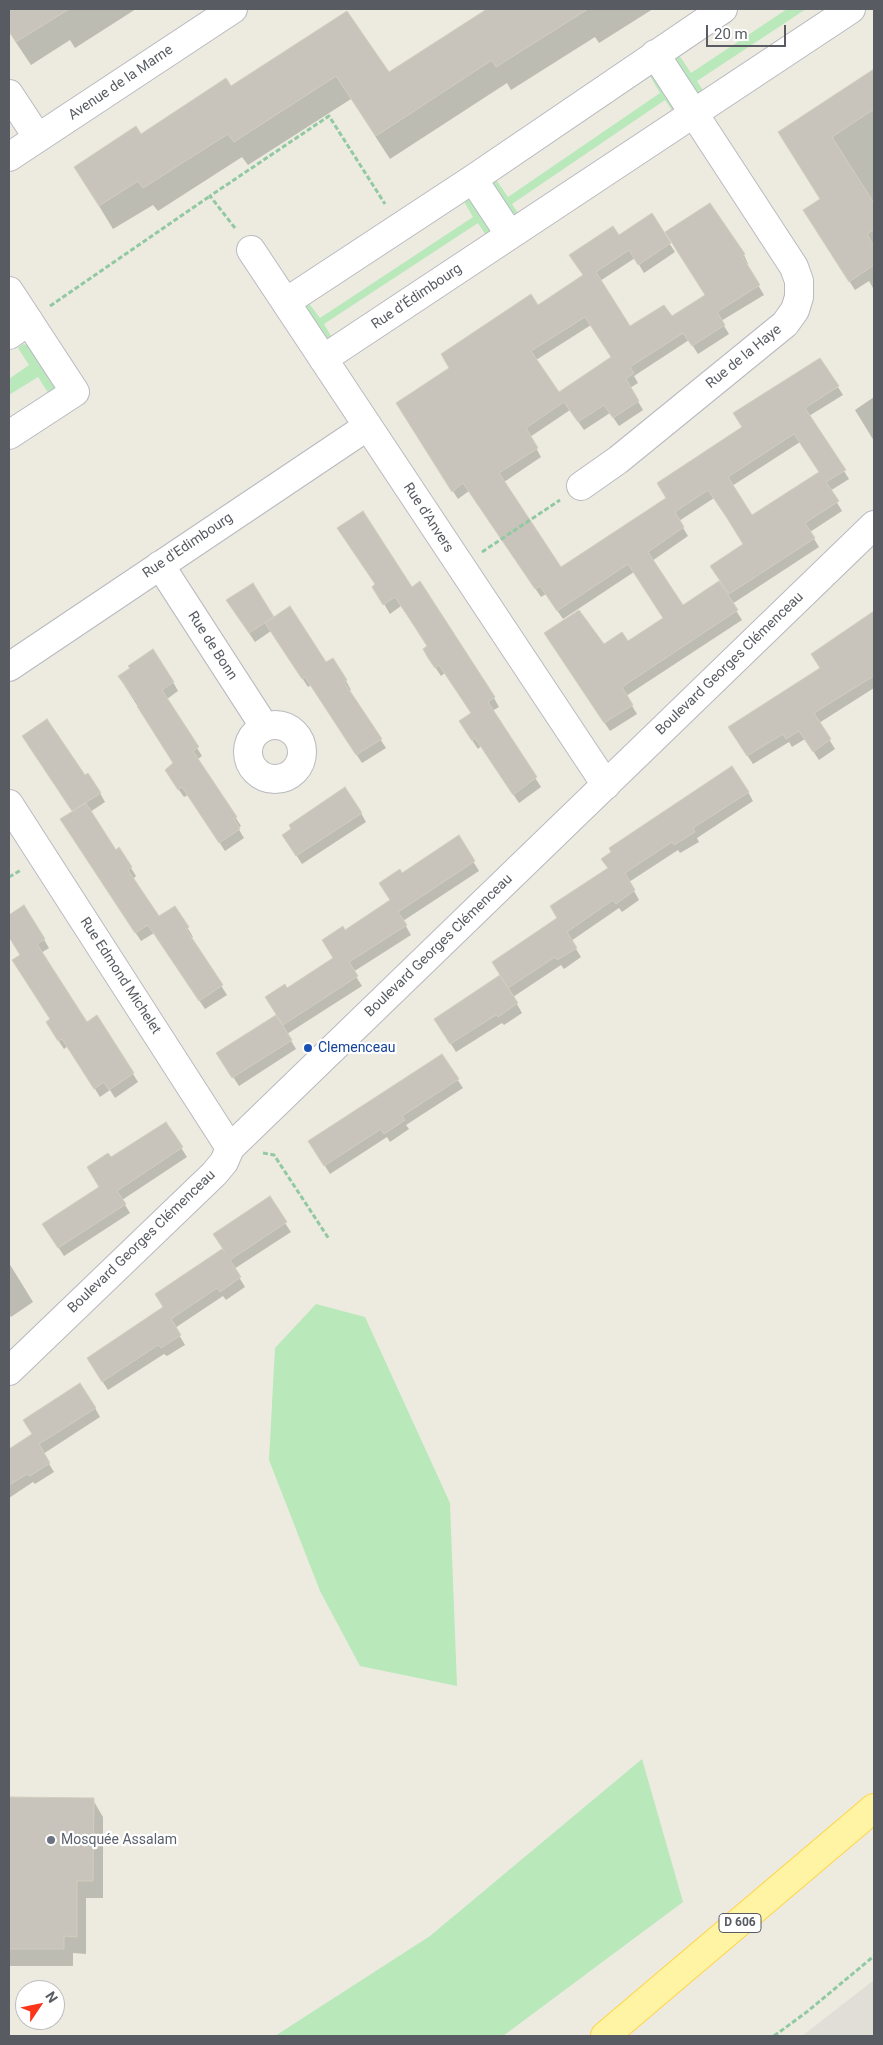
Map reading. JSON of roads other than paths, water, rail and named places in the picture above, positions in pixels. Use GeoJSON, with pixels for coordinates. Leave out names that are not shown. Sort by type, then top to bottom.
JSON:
{"type":"FeatureCollection","features":[{"type":"Feature","properties":{"kind":"main road","name":"D 606"},"geometry":{"type":"LineString","coordinates":[[605,2036],[874,1808]]}},
{"type":"Feature","properties":{"kind":"street","name":"Avenue de la Marne"},"geometry":{"type":"LineString","coordinates":[[9,157],[232,9]]}},
{"type":"Feature","properties":{"kind":"street"},"geometry":{"type":"LineString","coordinates":[[286,302],[473,179],[723,9]]}},
{"type":"Feature","properties":{"kind":"street","name":"Rue d’Édimbourg"},"geometry":{"type":"LineString","coordinates":[[323,359],[851,9]]}},
{"type":"Feature","properties":{"kind":"street"},"geometry":{"type":"LineString","coordinates":[[656,54],[695,112]]}},
{"type":"Feature","properties":{"kind":"street"},"geometry":{"type":"LineString","coordinates":[[9,94],[38,138]]}},
{"type":"Feature","properties":{"kind":"street","name":"Rue de la Haye"},"geometry":{"type":"LineString","coordinates":[[581,486],[618,460],[785,324],[795,310],[799,297],[799,281],[794,267],[695,112]]}},
{"type":"Feature","properties":{"kind":"street"},"geometry":{"type":"LineString","coordinates":[[473,179],[510,235]]}},
{"type":"Feature","properties":{"kind":"street","name":"Rue d'Anvers"},"geometry":{"type":"LineString","coordinates":[[251,250],[606,785]]}},
{"type":"Feature","properties":{"kind":"street"},"geometry":{"type":"LineString","coordinates":[[9,290],[19,328],[75,392],[9,435]]}},
{"type":"Feature","properties":{"kind":"street","name":"Rue d'Edimbourg"},"geometry":{"type":"LineString","coordinates":[[9,667],[368,426]]}},
{"type":"Feature","properties":{"kind":"street","name":"Boulevard Georges Clémenceau"},"geometry":{"type":"LineString","coordinates":[[9,1371],[214,1174],[224,1162],[230,1148],[874,525]]}},
{"type":"Feature","properties":{"kind":"street","name":"Rue de Bonn"},"geometry":{"type":"LineString","coordinates":[[160,566],[264,726]]}},
{"type":"Feature","properties":{"kind":"street","name":"Rue Edmond Michelet"},"geometry":{"type":"LineString","coordinates":[[9,804],[230,1148]]}},
{"type":"Feature","properties":{"kind":"place","name":"Clemenceau"},"geometry":{"type":"Point","coordinates":[308,1048]}},
{"type":"Feature","properties":{"kind":"place","name":"Mosquée Assalam"},"geometry":{"type":"Point","coordinates":[51,1840]}}]}
